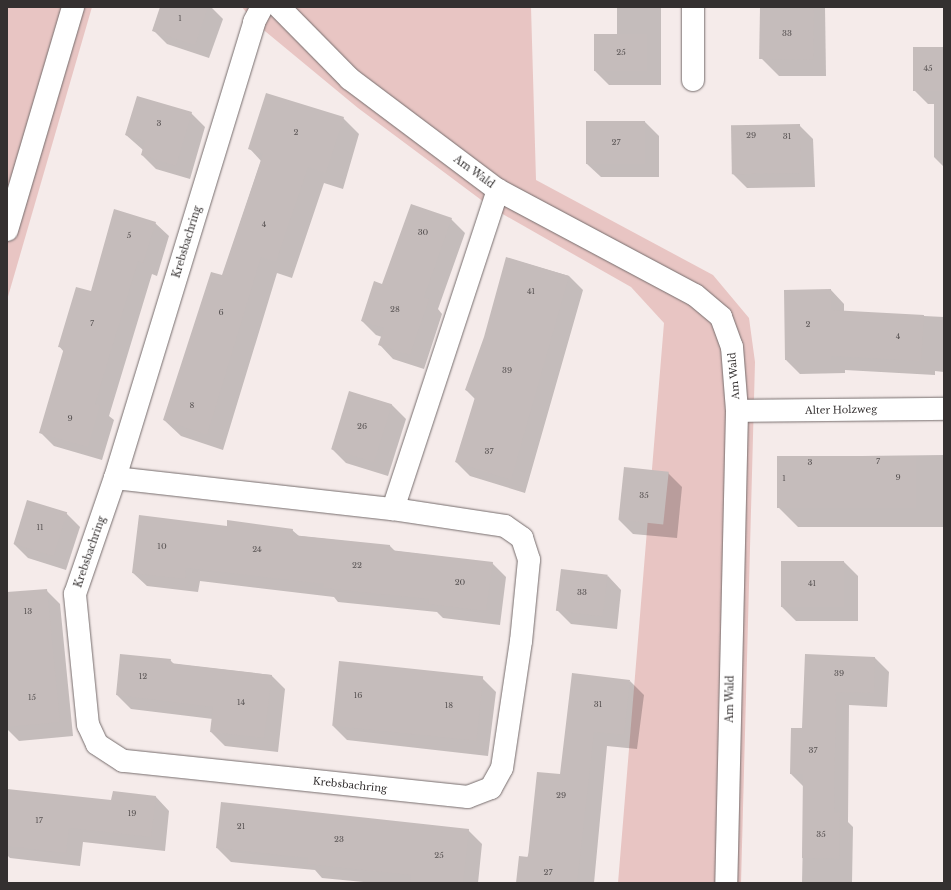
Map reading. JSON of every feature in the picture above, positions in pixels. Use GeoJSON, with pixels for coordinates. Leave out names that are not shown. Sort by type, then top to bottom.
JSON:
{"type":"FeatureCollection","features":[{"type":"Feature","properties":{"kind":"street"},"geometry":{"type":"LineString","coordinates":[[7,230],[73,7]]}},
{"type":"Feature","properties":{"kind":"street","name":"Krebsbachring"},"geometry":{"type":"LineString","coordinates":[[115,478],[393,510],[505,526],[522,538],[529,560],[521,641],[502,768],[491,788],[468,797],[123,761],[97,744],[88,725],[75,594],[115,478],[252,29],[262,7]]}},
{"type":"Feature","properties":{"kind":"street","name":"Am Wald"},"geometry":{"type":"LineString","coordinates":[[279,7],[350,79],[498,190],[695,295],[720,317],[732,348],[737,411],[726,883]]}},
{"type":"Feature","properties":{"kind":"street"},"geometry":{"type":"LineString","coordinates":[[693,7],[693,80]]}},
{"type":"Feature","properties":{"kind":"street"},"geometry":{"type":"LineString","coordinates":[[393,510],[498,190]]}},
{"type":"Feature","properties":{"kind":"street","name":"Alter Holzweg"},"geometry":{"type":"LineString","coordinates":[[737,411],[944,409]]}},
{"type":"Feature","properties":{"kind":"shaded area"},"geometry":{"type":"Polygon","coordinates":[[[7,7],[92,7],[7,300],[7,7]]]}},
{"type":"Feature","properties":{"kind":"shaded area"},"geometry":{"type":"Polygon","coordinates":[[[242,7],[531,7],[536,180],[713,275],[749,318],[755,362],[741,883],[618,883],[664,323],[631,287],[492,208],[358,108],[254,22],[242,7]]]}},
{"type":"Feature","properties":{"kind":"building"},"geometry":{"type":"Polygon","coordinates":[[[160,7],[208,7],[195,45],[152,31],[160,7]]]}},
{"type":"Feature","properties":{"kind":"building"},"geometry":{"type":"Polygon","coordinates":[[[760,8],[814,9],[813,60],[759,59],[760,8]]]}},
{"type":"Feature","properties":{"kind":"building"},"geometry":{"type":"Polygon","coordinates":[[[594,34],[647,34],[647,71],[594,71],[594,34]]]}},
{"type":"Feature","properties":{"kind":"building"},"geometry":{"type":"Polygon","coordinates":[[[913,47],[944,47],[944,91],[913,91],[913,47]]]}},
{"type":"Feature","properties":{"kind":"building"},"geometry":{"type":"Polygon","coordinates":[[[266,93],[344,117],[326,173],[308,167],[276,262],[261,257],[207,435],[163,420],[211,272],[222,275],[263,154],[248,149],[266,93]]]}},
{"type":"Feature","properties":{"kind":"building"},"geometry":{"type":"Polygon","coordinates":[[[137,96],[192,112],[176,166],[141,155],[145,141],[125,135],[137,96]]]}},
{"type":"Feature","properties":{"kind":"building"},"geometry":{"type":"Polygon","coordinates":[[[586,121],[645,121],[645,164],[586,164],[586,121]]]}},
{"type":"Feature","properties":{"kind":"building"},"geometry":{"type":"Polygon","coordinates":[[[800,124],[801,173],[732,174],[731,125],[800,124]]]}},
{"type":"Feature","properties":{"kind":"building"},"geometry":{"type":"Polygon","coordinates":[[[411,204],[452,218],[424,297],[429,299],[410,355],[378,345],[384,328],[361,321],[374,281],[382,284],[411,204]]]}},
{"type":"Feature","properties":{"kind":"building"},"geometry":{"type":"Polygon","coordinates":[[[114,209],[156,222],[143,263],[138,261],[95,404],[100,405],[88,447],[39,433],[64,348],[58,347],[76,287],[91,291],[114,209]]]}},
{"type":"Feature","properties":{"kind":"building"},"geometry":{"type":"Polygon","coordinates":[[[506,257],[569,276],[511,480],[455,462],[476,394],[465,390],[484,337],[506,257]]]}},
{"type":"Feature","properties":{"kind":"building"},"geometry":{"type":"Polygon","coordinates":[[[831,289],[831,310],[924,315],[921,361],[831,356],[831,360],[785,360],[784,290],[831,289]]]}},
{"type":"Feature","properties":{"kind":"building"},"geometry":{"type":"Polygon","coordinates":[[[349,391],[392,404],[374,462],[331,449],[349,391]]]}},
{"type":"Feature","properties":{"kind":"building"},"geometry":{"type":"Polygon","coordinates":[[[777,456],[916,456],[916,508],[777,508],[777,456]]]}},
{"type":"Feature","properties":{"kind":"building"},"geometry":{"type":"Polygon","coordinates":[[[624,467],[669,472],[663,524],[618,520],[624,467]]]}},
{"type":"Feature","properties":{"kind":"building"},"geometry":{"type":"Polygon","coordinates":[[[27,500],[67,512],[54,556],[14,544],[27,500]]]}},
{"type":"Feature","properties":{"kind":"building"},"geometry":{"type":"Polygon","coordinates":[[[139,515],[227,526],[227,520],[293,529],[292,535],[390,545],[390,550],[493,562],[486,611],[428,604],[429,599],[323,588],[324,584],[186,568],[185,579],[132,573],[139,515]]]}},
{"type":"Feature","properties":{"kind":"building"},"geometry":{"type":"Polygon","coordinates":[[[781,561],[844,561],[844,607],[781,607],[781,561]]]}},
{"type":"Feature","properties":{"kind":"building"},"geometry":{"type":"Polygon","coordinates":[[[561,569],[608,575],[603,616],[556,611],[561,569]]]}},
{"type":"Feature","properties":{"kind":"building"},"geometry":{"type":"Polygon","coordinates":[[[47,589],[60,722],[7,727],[7,592],[47,589]]]}},
{"type":"Feature","properties":{"kind":"building"},"geometry":{"type":"Polygon","coordinates":[[[120,654],[171,659],[170,663],[272,675],[264,738],[210,732],[213,707],[116,695],[120,654]]]}},
{"type":"Feature","properties":{"kind":"building"},"geometry":{"type":"Polygon","coordinates":[[[805,654],[875,657],[874,693],[836,692],[834,812],[840,813],[839,859],[802,858],[803,774],[790,774],[791,728],[802,728],[805,654]]]}},
{"type":"Feature","properties":{"kind":"building"},"geometry":{"type":"Polygon","coordinates":[[[339,661],[483,676],[476,741],[332,726],[339,661]]]}},
{"type":"Feature","properties":{"kind":"building"},"geometry":{"type":"Polygon","coordinates":[[[572,673],[630,680],[624,735],[594,732],[577,883],[516,883],[519,856],[528,857],[537,772],[560,774],[572,673]]]}},
{"type":"Feature","properties":{"kind":"building"},"geometry":{"type":"Polygon","coordinates":[[[7,789],[111,800],[113,791],[156,796],[151,837],[69,828],[66,853],[7,846],[7,789]]]}},
{"type":"Feature","properties":{"kind":"building"},"geometry":{"type":"Polygon","coordinates":[[[221,802],[469,829],[463,883],[410,883],[411,875],[307,864],[308,858],[216,848],[221,802]]]}}]}
